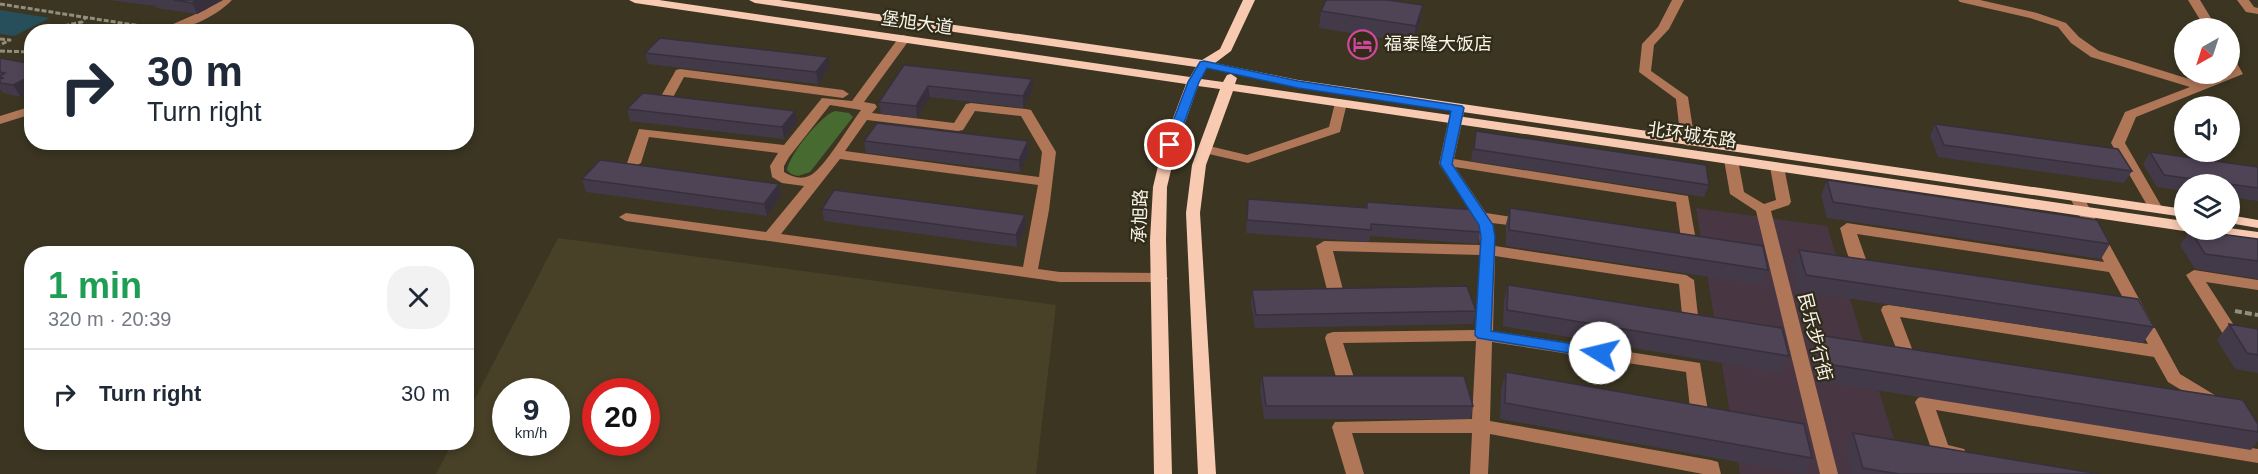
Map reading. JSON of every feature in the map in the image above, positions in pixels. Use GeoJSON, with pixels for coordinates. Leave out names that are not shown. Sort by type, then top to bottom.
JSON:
{"type":"FeatureCollection","features":[{"type":"Feature","properties":{"kind":"main road","name":"堡旭大道"},"geometry":{"type":"LineString","coordinates":[[636,0],[1193,82]]}},
{"type":"Feature","properties":{"kind":"main road","name":"堡旭大道"},"geometry":{"type":"LineString","coordinates":[[755,0],[1204,64]]}},
{"type":"Feature","properties":{"kind":"main road"},"geometry":{"type":"LineString","coordinates":[[1207,474],[1193,213],[1195,185],[1205,149],[1234,71],[1225,51],[1249,0]]}},
{"type":"Feature","properties":{"kind":"main road","name":"承旭路"},"geometry":{"type":"LineString","coordinates":[[1164,474],[1158,240],[1160,187],[1170,145],[1193,82],[1204,64],[1225,51]]}},
{"type":"Feature","properties":{"kind":"main road","name":"北环城东路"},"geometry":{"type":"LineString","coordinates":[[1204,64],[1457,114],[1777,167],[2081,205],[2174,212]]}},
{"type":"Feature","properties":{"kind":"main road","name":"北环城东路"},"geometry":{"type":"LineString","coordinates":[[1193,82],[1341,103],[1457,114],[1688,142],[2081,205],[2174,224]]}},
{"type":"Feature","properties":{"kind":"main road"},"geometry":{"type":"LineString","coordinates":[[2240,221],[2258,224]]}},
{"type":"Feature","properties":{"kind":"main road"},"geometry":{"type":"LineString","coordinates":[[2240,235],[2258,237]]}},
{"type":"Feature","properties":{"kind":"street"},"geometry":{"type":"LineString","coordinates":[[173,24],[208,12],[226,0]]}},
{"type":"Feature","properties":{"kind":"street"},"geometry":{"type":"LineString","coordinates":[[1678,0],[1663,29],[1648,44],[1645,72],[1682,97],[1688,142]]}},
{"type":"Feature","properties":{"kind":"street"},"geometry":{"type":"LineString","coordinates":[[1964,0],[2033,15],[2062,25],[2075,40],[2095,54],[2202,87]]}},
{"type":"Feature","properties":{"kind":"street"},"geometry":{"type":"LineString","coordinates":[[2194,0],[2205,18]]}},
{"type":"Feature","properties":{"kind":"street"},"geometry":{"type":"LineString","coordinates":[[2243,0],[2250,10],[2258,11]]}},
{"type":"Feature","properties":{"kind":"street"},"geometry":{"type":"LineString","coordinates":[[858,101],[904,39]]}},
{"type":"Feature","properties":{"kind":"street"},"geometry":{"type":"LineString","coordinates":[[666,98],[680,73],[858,101],[870,107],[820,176],[770,237]]}},
{"type":"Feature","properties":{"kind":"street"},"geometry":{"type":"LineString","coordinates":[[2156,209],[2118,143],[2130,115],[2210,84]]}},
{"type":"Feature","properties":{"kind":"street"},"geometry":{"type":"LineString","coordinates":[[820,176],[812,181],[797,183],[785,181],[777,174],[777,166],[827,101],[858,101]]}},
{"type":"Feature","properties":{"kind":"street"},"geometry":{"type":"LineString","coordinates":[[1205,149],[1248,159],[1335,129],[1341,103]]}},
{"type":"Feature","properties":{"kind":"street"},"geometry":{"type":"LineString","coordinates":[[864,117],[958,127],[971,107],[1026,113],[1049,152],[1046,182],[1029,273]]}},
{"type":"Feature","properties":{"kind":"street"},"geometry":{"type":"LineString","coordinates":[[0,120],[24,112]]}},
{"type":"Feature","properties":{"kind":"street"},"geometry":{"type":"LineString","coordinates":[[1457,114],[1447,162],[1450,172],[1486,225],[1479,474]]}},
{"type":"Feature","properties":{"kind":"street"},"geometry":{"type":"LineString","coordinates":[[634,164],[644,132],[788,150]]}},
{"type":"Feature","properties":{"kind":"street"},"geometry":{"type":"LineString","coordinates":[[836,154],[1046,182]]}},
{"type":"Feature","properties":{"kind":"street"},"geometry":{"type":"LineString","coordinates":[[1731,160],[1737,194],[1763,208],[1784,202],[1777,167]]}},
{"type":"Feature","properties":{"kind":"street"},"geometry":{"type":"LineString","coordinates":[[1447,162],[1683,199],[1689,246],[1666,242]]}},
{"type":"Feature","properties":{"kind":"street"},"geometry":{"type":"LineString","coordinates":[[2081,205],[2174,378],[2228,411],[2177,401]]}},
{"type":"Feature","properties":{"kind":"street","name":"民乐步行街"},"geometry":{"type":"LineString","coordinates":[[1763,208],[1828,474]]}},
{"type":"Feature","properties":{"kind":"street"},"geometry":{"type":"LineString","coordinates":[[626,217],[1060,277],[1160,278]]}},
{"type":"Feature","properties":{"kind":"street"},"geometry":{"type":"LineString","coordinates":[[1480,217],[1538,225]]}},
{"type":"Feature","properties":{"kind":"street"},"geometry":{"type":"LineString","coordinates":[[1885,272],[1862,269],[1847,228],[2114,268]]}},
{"type":"Feature","properties":{"kind":"street"},"geometry":{"type":"LineString","coordinates":[[1335,290],[1324,246],[1487,250],[1686,280],[1691,325]]}},
{"type":"Feature","properties":{"kind":"street"},"geometry":{"type":"LineString","coordinates":[[2258,285],[2194,275],[2234,338],[2258,342]]}},
{"type":"Feature","properties":{"kind":"street"},"geometry":{"type":"LineString","coordinates":[[2114,306],[2136,309]]}},
{"type":"Feature","properties":{"kind":"street"},"geometry":{"type":"LineString","coordinates":[[1931,362],[1908,358],[1889,310],[2160,352]]}},
{"type":"Feature","properties":{"kind":"street"},"geometry":{"type":"LineString","coordinates":[[1347,384],[1333,338],[1483,335],[1694,367],[1700,417]]}},
{"type":"Feature","properties":{"kind":"street"},"geometry":{"type":"LineString","coordinates":[[1974,457],[1941,451],[1924,402],[2258,456]]}},
{"type":"Feature","properties":{"kind":"street"},"geometry":{"type":"LineString","coordinates":[[1355,474],[1341,427],[1480,426],[1711,467],[1712,474]]}},
{"type":"Feature","properties":{"kind":"path"},"geometry":{"type":"LineString","coordinates":[[0,4],[120,24]]}},
{"type":"Feature","properties":{"kind":"path"},"geometry":{"type":"LineString","coordinates":[[72,24],[82,22],[85,18]]}},
{"type":"Feature","properties":{"kind":"path"},"geometry":{"type":"LineString","coordinates":[[0,39],[10,40],[0,45]]}},
{"type":"Feature","properties":{"kind":"path"},"geometry":{"type":"LineString","coordinates":[[0,51],[24,51]]}},
{"type":"Feature","properties":{"kind":"shaded area"},"geometry":{"type":"Polygon","coordinates":[[[1696,208],[1827,226],[1905,474],[1740,474],[1696,208]]]}},
{"type":"Feature","properties":{"kind":"shaded area"},"geometry":{"type":"Polygon","coordinates":[[[558,238],[1056,305],[1036,474],[436,474],[448,450],[474,450],[474,400],[558,238]]]}},
{"type":"Feature","properties":{"kind":"green space"},"geometry":{"type":"Polygon","coordinates":[[[835,111],[849,113],[853,117],[810,172],[798,176],[791,174],[787,170],[789,163],[799,146],[821,120],[835,111]]]}},
{"type":"Feature","properties":{"kind":"water"},"geometry":{"type":"Polygon","coordinates":[[[0,10],[50,18],[38,24],[24,24],[24,31],[14,36],[0,34],[0,10]]]}},
{"type":"Feature","properties":{"kind":"building"},"geometry":{"type":"Polygon","coordinates":[[[174,0],[197,0],[192,3],[174,0]]]}},
{"type":"Feature","properties":{"kind":"building"},"geometry":{"type":"Polygon","coordinates":[[[1326,0],[1387,0],[1423,5],[1416,26],[1321,11],[1326,0]]]}},
{"type":"Feature","properties":{"kind":"building"},"geometry":{"type":"Polygon","coordinates":[[[660,38],[828,57],[816,72],[645,53],[660,38]]]}},
{"type":"Feature","properties":{"kind":"building"},"geometry":{"type":"Polygon","coordinates":[[[0,58],[24,62],[24,80],[13,85],[0,83],[0,79],[4,78],[0,76],[5,73],[0,72],[0,58]]]}},
{"type":"Feature","properties":{"kind":"building"},"geometry":{"type":"Polygon","coordinates":[[[904,65],[1032,79],[1023,96],[928,86],[916,106],[879,102],[904,65]]]}},
{"type":"Feature","properties":{"kind":"building"},"geometry":{"type":"Polygon","coordinates":[[[643,93],[795,111],[782,127],[627,109],[643,93]]]}},
{"type":"Feature","properties":{"kind":"building"},"geometry":{"type":"Polygon","coordinates":[[[877,123],[1028,141],[1019,160],[864,141],[877,123]]]}},
{"type":"Feature","properties":{"kind":"building"},"geometry":{"type":"Polygon","coordinates":[[[1935,124],[2118,149],[2132,171],[1944,145],[1935,124]]]}},
{"type":"Feature","properties":{"kind":"building"},"geometry":{"type":"Polygon","coordinates":[[[1476,131],[1706,165],[1709,185],[1474,149],[1476,131]]]}},
{"type":"Feature","properties":{"kind":"building"},"geometry":{"type":"Polygon","coordinates":[[[2150,152],[2174,155],[2174,162],[2222,162],[2258,167],[2258,188],[2240,186],[2240,174],[2164,175],[2150,152]]]}},
{"type":"Feature","properties":{"kind":"building"},"geometry":{"type":"Polygon","coordinates":[[[600,160],[779,184],[764,204],[582,179],[600,160]]]}},
{"type":"Feature","properties":{"kind":"building"},"geometry":{"type":"Polygon","coordinates":[[[1827,180],[2097,220],[2110,244],[1833,202],[1827,180]]]}},
{"type":"Feature","properties":{"kind":"building"},"geometry":{"type":"Polygon","coordinates":[[[834,190],[1025,215],[1016,235],[822,209],[834,190]]]}},
{"type":"Feature","properties":{"kind":"building"},"geometry":{"type":"Polygon","coordinates":[[[1248,199],[1367,208],[1367,202],[1477,210],[1480,232],[1371,224],[1371,230],[1247,220],[1248,199]]]}},
{"type":"Feature","properties":{"kind":"building"},"geometry":{"type":"Polygon","coordinates":[[[1510,208],[1763,246],[1768,270],[1509,230],[1510,208]]]}},
{"type":"Feature","properties":{"kind":"building"},"geometry":{"type":"Polygon","coordinates":[[[2240,237],[2258,239],[2258,261],[2205,254],[2196,240],[2240,240],[2240,237]]]}},
{"type":"Feature","properties":{"kind":"building"},"geometry":{"type":"Polygon","coordinates":[[[1799,250],[2138,299],[2154,327],[1806,275],[1799,250]]]}},
{"type":"Feature","properties":{"kind":"building"},"geometry":{"type":"Polygon","coordinates":[[[1508,285],[1782,328],[1789,356],[1507,310],[1508,285]]]}},
{"type":"Feature","properties":{"kind":"building"},"geometry":{"type":"Polygon","coordinates":[[[1467,286],[1476,311],[1256,315],[1252,290],[1467,286]]]}},
{"type":"Feature","properties":{"kind":"building"},"geometry":{"type":"Polygon","coordinates":[[[2229,324],[2258,329],[2258,355],[2247,353],[2229,324]]]}},
{"type":"Feature","properties":{"kind":"building"},"geometry":{"type":"Polygon","coordinates":[[[1818,335],[2243,400],[2258,424],[2258,432],[1827,364],[1818,335]]]}},
{"type":"Feature","properties":{"kind":"building"},"geometry":{"type":"Polygon","coordinates":[[[1506,372],[1804,424],[1812,458],[1505,403],[1506,372]]]}},
{"type":"Feature","properties":{"kind":"building"},"geometry":{"type":"Polygon","coordinates":[[[1262,376],[1464,376],[1473,406],[1266,406],[1262,376]]]}},
{"type":"Feature","properties":{"kind":"building"},"geometry":{"type":"Polygon","coordinates":[[[1853,433],[2099,474],[1899,474],[1863,468],[1853,433]]]}},
{"type":"Feature","properties":{"kind":"place","name":"福泰隆大饭店"},"geometry":{"type":"Point","coordinates":[1363,44]}},
{"type":"Feature","properties":{"kind":"route"},"geometry":{"type":"LineString","coordinates":[[1170,145],[1193,82],[1204,64],[1298,84],[1458,108],[1446,164],[1486,225],[1488,237],[1483,335],[1600,353]]}}]}
